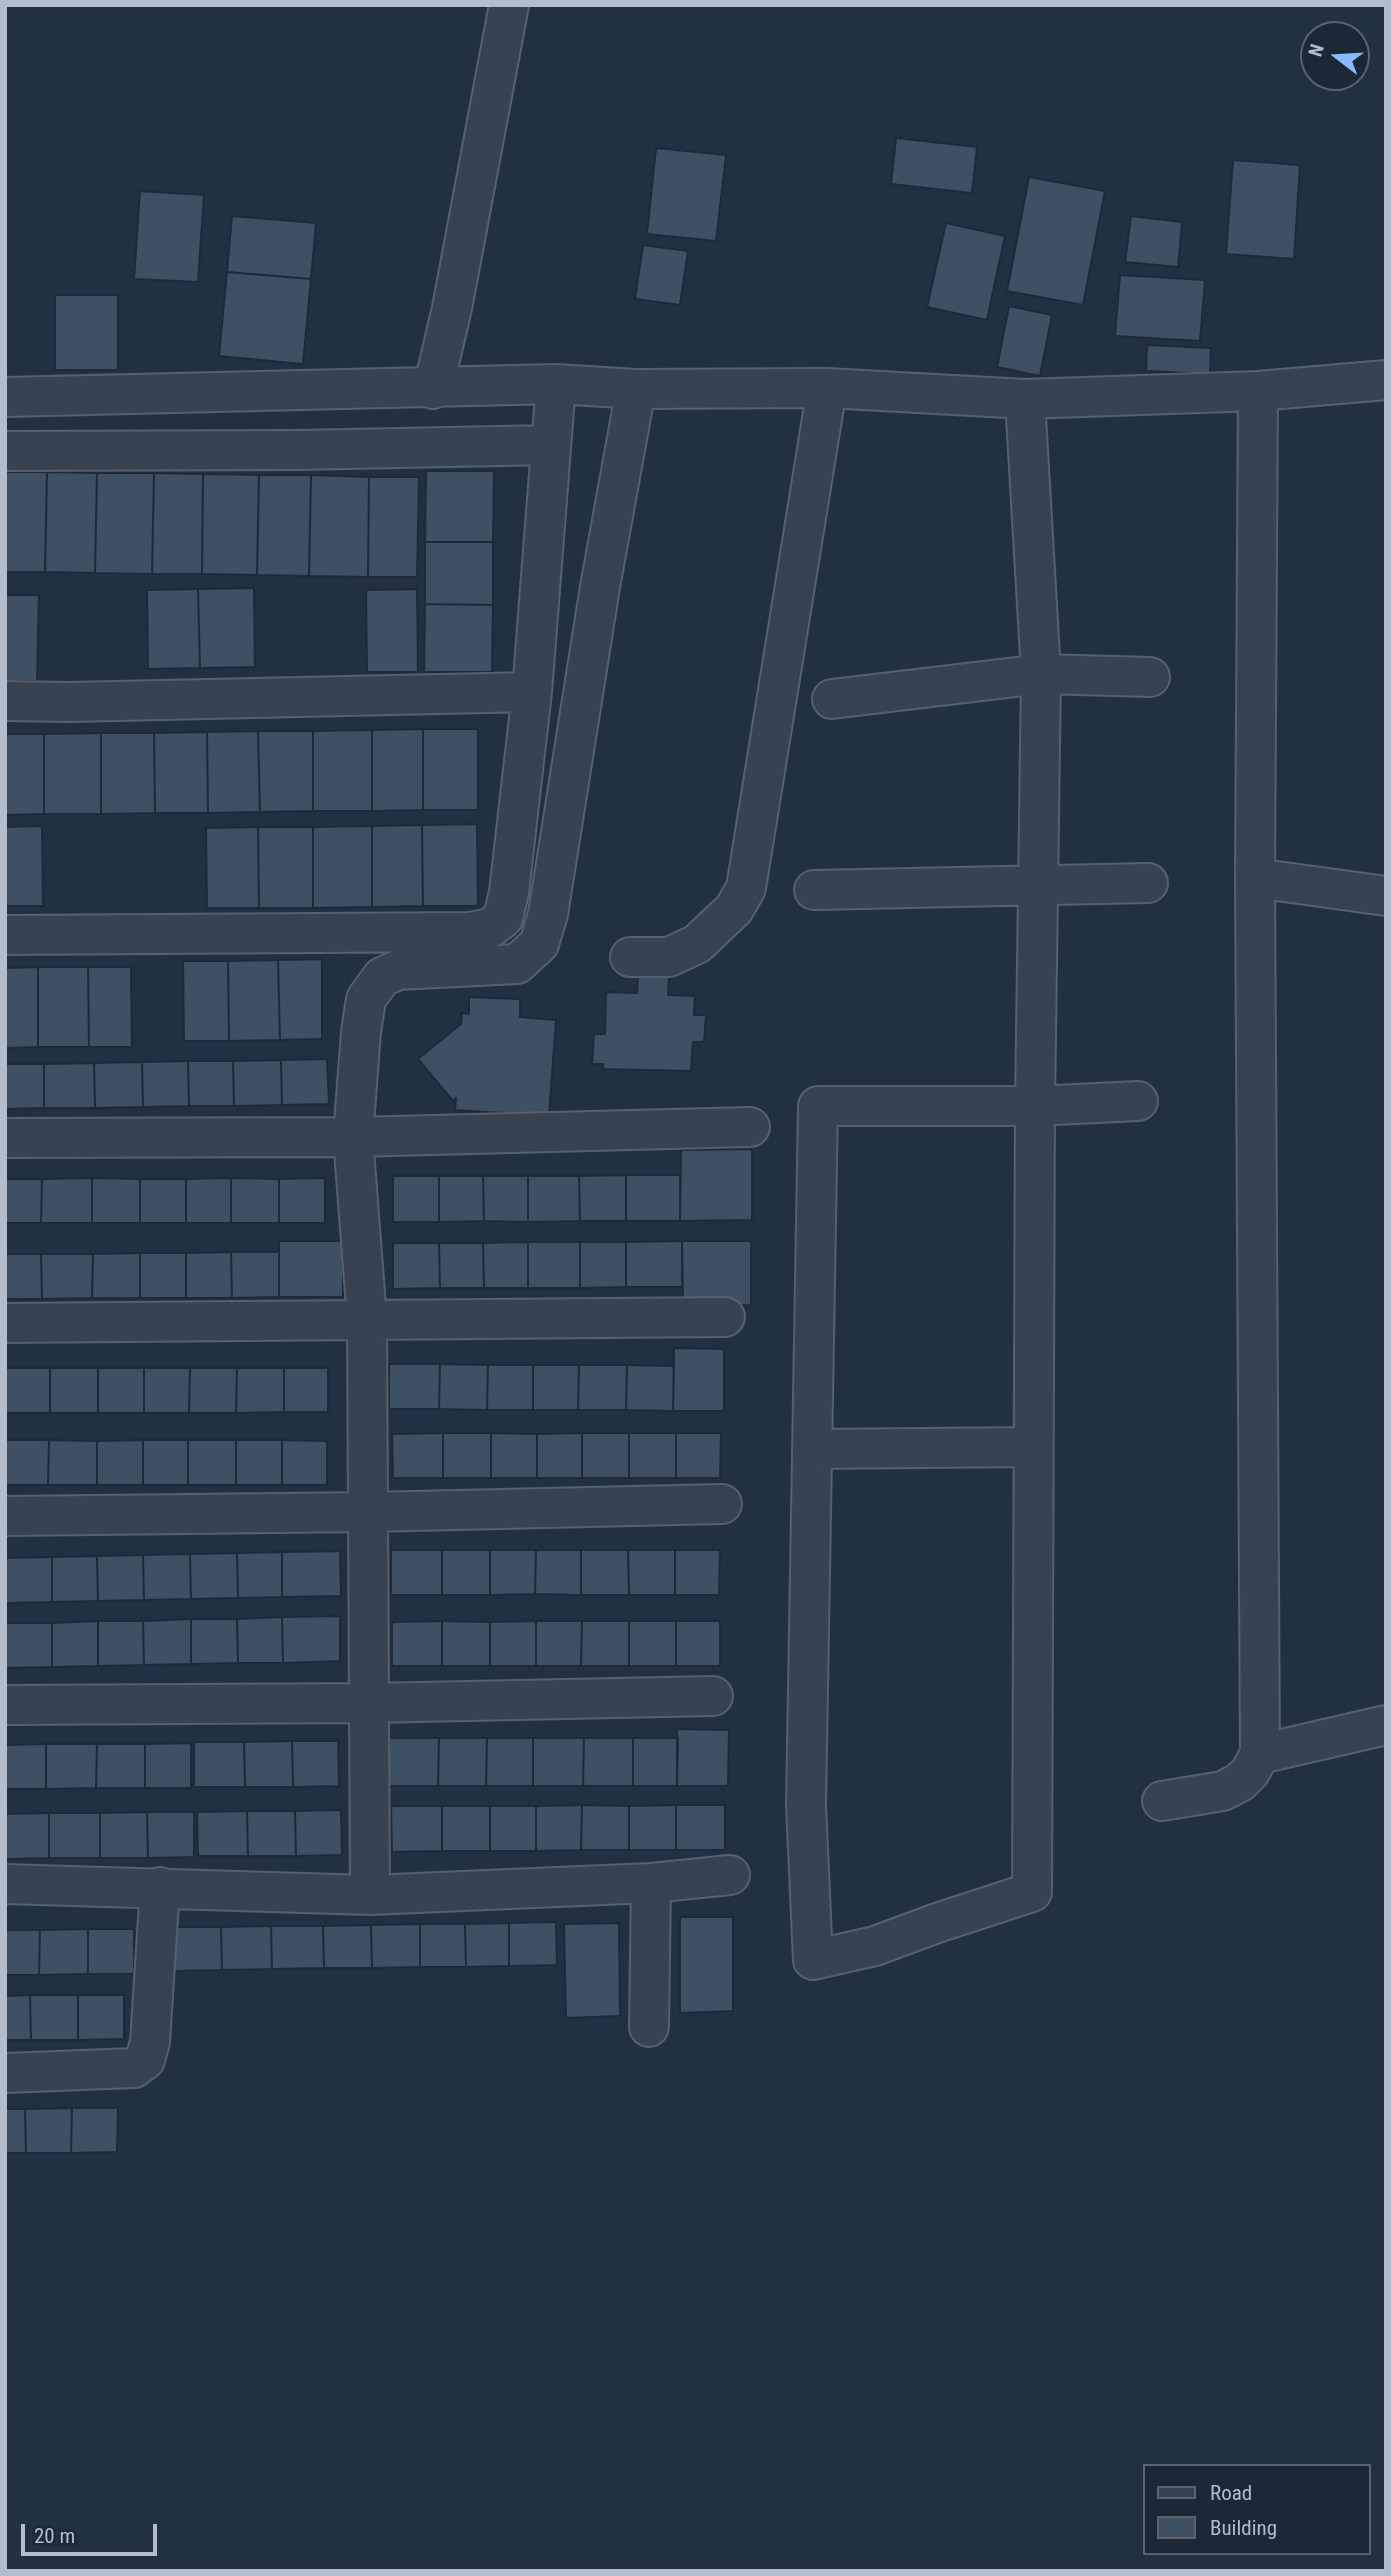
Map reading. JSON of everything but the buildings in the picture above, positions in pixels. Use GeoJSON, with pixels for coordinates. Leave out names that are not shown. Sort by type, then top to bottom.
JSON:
{"type":"FeatureCollection","features":[{"type":"Feature","properties":{"kind":"street"},"geometry":{"type":"LineString","coordinates":[[433,389],[452,308],[509,5]]}},
{"type":"Feature","properties":{"kind":"street"},"geometry":{"type":"LineString","coordinates":[[5,397],[556,384],[636,389],[827,388],[1025,399],[1258,391],[1386,380]]}},
{"type":"Feature","properties":{"kind":"street"},"geometry":{"type":"LineString","coordinates":[[5,935],[470,932],[490,928],[503,918],[509,892],[532,692],[556,384]]}},
{"type":"Feature","properties":{"kind":"street"},"geometry":{"type":"LineString","coordinates":[[630,957],[669,957],[697,944],[734,909],[746,888],[827,388]]}},
{"type":"Feature","properties":{"kind":"street"},"geometry":{"type":"LineString","coordinates":[[370,1895],[367,1320],[353,1137],[366,999],[382,977],[398,970],[517,964],[540,944],[548,915],[600,587],[636,389]]}},
{"type":"Feature","properties":{"kind":"street"},"geometry":{"type":"LineString","coordinates":[[1163,1801],[1223,1791],[1240,1782],[1250,1772],[1260,1754],[1255,878],[1258,391]]}},
{"type":"Feature","properties":{"kind":"street"},"geometry":{"type":"LineString","coordinates":[[1025,399],[1041,674],[1037,887],[1035,1106],[1032,1447],[1032,1892],[875,1946],[813,1960],[806,1805],[818,1106],[1035,1106],[1138,1101]]}},
{"type":"Feature","properties":{"kind":"street"},"geometry":{"type":"LineString","coordinates":[[5,451],[297,450],[551,444]]}},
{"type":"Feature","properties":{"kind":"street"},"geometry":{"type":"LineString","coordinates":[[832,699],[1041,674],[1150,677]]}},
{"type":"Feature","properties":{"kind":"street"},"geometry":{"type":"LineString","coordinates":[[5,701],[532,692]]}},
{"type":"Feature","properties":{"kind":"street"},"geometry":{"type":"LineString","coordinates":[[1255,878],[1386,896]]}},
{"type":"Feature","properties":{"kind":"street"},"geometry":{"type":"LineString","coordinates":[[814,890],[1148,883]]}},
{"type":"Feature","properties":{"kind":"street"},"geometry":{"type":"LineString","coordinates":[[5,1138],[353,1137],[750,1126]]}},
{"type":"Feature","properties":{"kind":"street"},"geometry":{"type":"LineString","coordinates":[[5,1323],[726,1317]]}},
{"type":"Feature","properties":{"kind":"street"},"geometry":{"type":"LineString","coordinates":[[812,1449],[1032,1447]]}},
{"type":"Feature","properties":{"kind":"street"},"geometry":{"type":"LineString","coordinates":[[5,1516],[722,1504]]}},
{"type":"Feature","properties":{"kind":"street"},"geometry":{"type":"LineString","coordinates":[[5,1705],[370,1703],[713,1696]]}},
{"type":"Feature","properties":{"kind":"street"},"geometry":{"type":"LineString","coordinates":[[1260,1754],[1384,1719]]}},
{"type":"Feature","properties":{"kind":"street"},"geometry":{"type":"LineString","coordinates":[[5,1884],[370,1895],[651,1883],[730,1875]]}},
{"type":"Feature","properties":{"kind":"street"},"geometry":{"type":"LineString","coordinates":[[649,2028],[651,1883]]}},
{"type":"Feature","properties":{"kind":"street"},"geometry":{"type":"LineString","coordinates":[[5,2074],[134,2068],[145,2060],[150,2042],[160,1887]]}}]}
